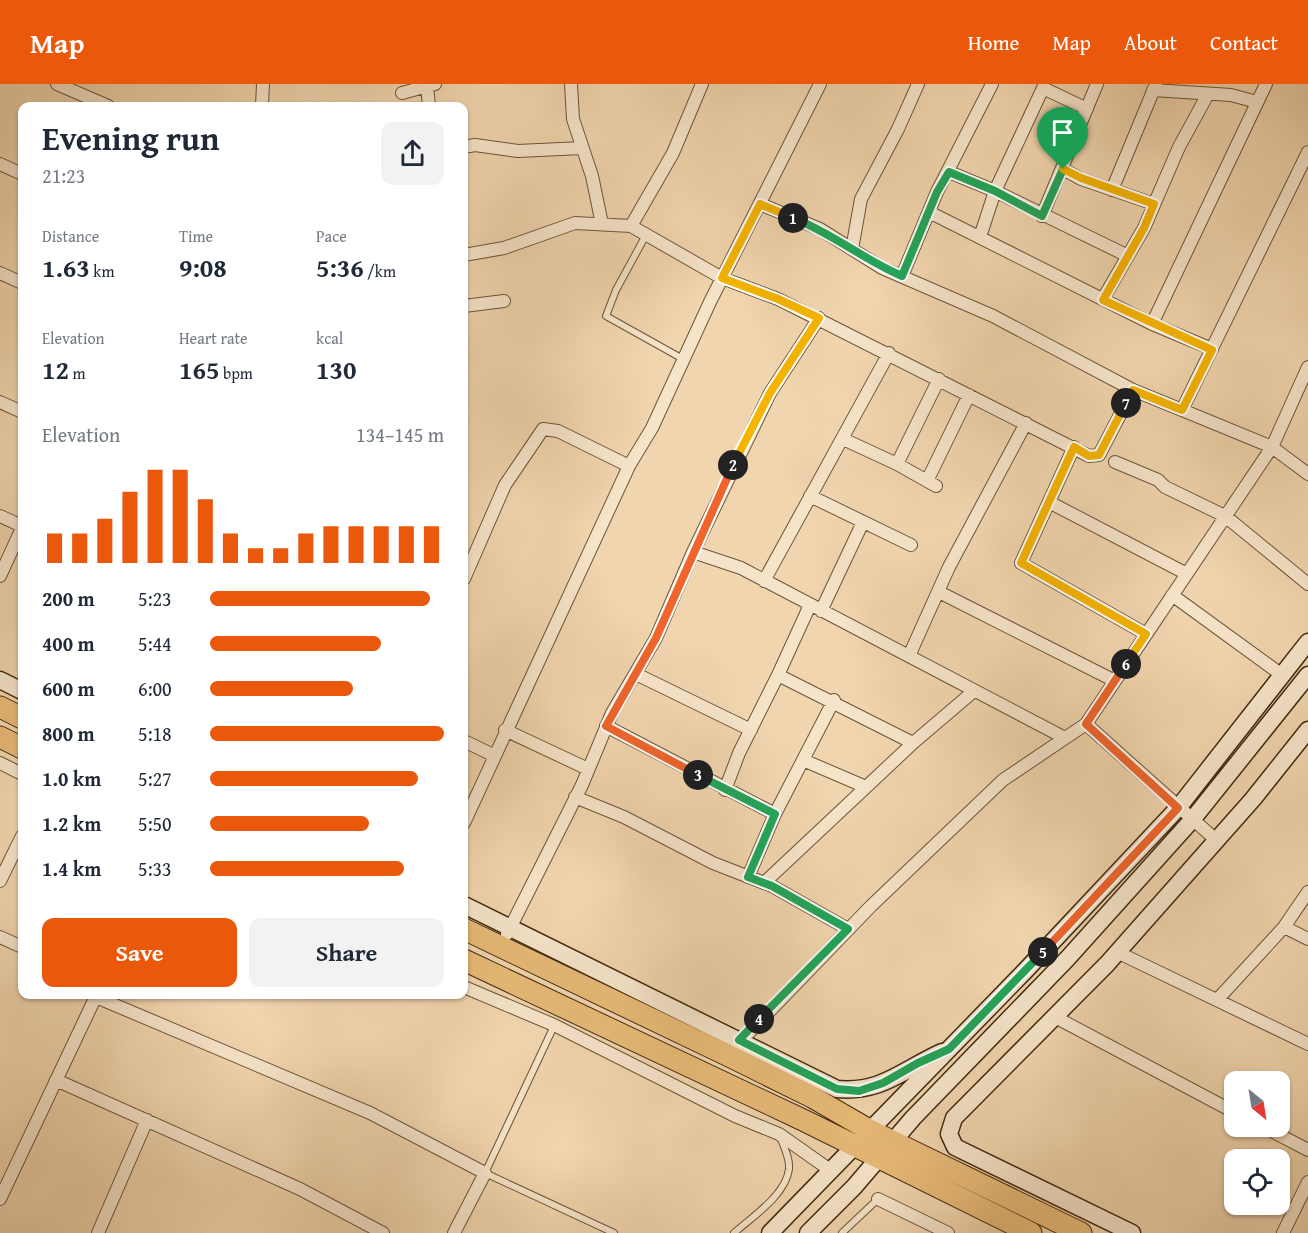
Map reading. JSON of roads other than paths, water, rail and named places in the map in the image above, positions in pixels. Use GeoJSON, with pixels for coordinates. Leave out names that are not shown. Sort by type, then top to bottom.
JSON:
{"type":"FeatureCollection","features":[{"type":"Feature","properties":{"kind":"highway"},"geometry":{"type":"LineString","coordinates":[[0,707],[18,716]]}},
{"type":"Feature","properties":{"kind":"highway"},"geometry":{"type":"LineString","coordinates":[[0,737],[18,746]]}},
{"type":"Feature","properties":{"kind":"highway"},"geometry":{"type":"LineString","coordinates":[[468,931],[734,1048],[871,1131],[1081,1233]]}},
{"type":"Feature","properties":{"kind":"highway"},"geometry":{"type":"LineString","coordinates":[[468,962],[793,1115],[877,1159],[1031,1233]]}},
{"type":"Feature","properties":{"kind":"street"},"geometry":{"type":"LineString","coordinates":[[57,84],[99,102]]}},
{"type":"Feature","properties":{"kind":"street"},"geometry":{"type":"LineString","coordinates":[[262,102],[263,84]]}},
{"type":"Feature","properties":{"kind":"street"},"geometry":{"type":"LineString","coordinates":[[572,84],[573,119],[592,176],[602,224]]}},
{"type":"Feature","properties":{"kind":"street"},"geometry":{"type":"LineString","coordinates":[[631,226],[673,153],[702,84]]}},
{"type":"Feature","properties":{"kind":"street"},"geometry":{"type":"LineString","coordinates":[[468,814],[493,755],[602,530],[629,466],[652,428],[722,278],[820,84]]}},
{"type":"Feature","properties":{"kind":"street"},"geometry":{"type":"LineString","coordinates":[[852,249],[861,199],[898,129],[918,84]]}},
{"type":"Feature","properties":{"kind":"street"},"geometry":{"type":"LineString","coordinates":[[902,276],[929,212],[992,84]]}},
{"type":"Feature","properties":{"kind":"street"},"geometry":{"type":"LineString","coordinates":[[1042,216],[1097,84]]}},
{"type":"Feature","properties":{"kind":"street"},"geometry":{"type":"LineString","coordinates":[[1152,324],[1266,84]]}},
{"type":"Feature","properties":{"kind":"street"},"geometry":{"type":"LineString","coordinates":[[402,93],[431,85],[429,102]]}},
{"type":"Feature","properties":{"kind":"street"},"geometry":{"type":"LineString","coordinates":[[1112,190],[1154,87],[1231,95],[1257,102]]}},
{"type":"Feature","properties":{"kind":"street"},"geometry":{"type":"LineString","coordinates":[[980,237],[995,191],[1043,88],[1087,109]]}},
{"type":"Feature","properties":{"kind":"street"},"geometry":{"type":"LineString","coordinates":[[1103,300],[1128,256],[1179,147],[1208,94]]}},
{"type":"Feature","properties":{"kind":"street"},"geometry":{"type":"LineString","coordinates":[[468,146],[475,145],[518,151],[582,148]]}},
{"type":"Feature","properties":{"kind":"street"},"geometry":{"type":"LineString","coordinates":[[1182,410],[1308,152]]}},
{"type":"Feature","properties":{"kind":"street"},"geometry":{"type":"LineString","coordinates":[[0,164],[18,172]]}},
{"type":"Feature","properties":{"kind":"street"},"geometry":{"type":"LineString","coordinates":[[1063,169],[1112,190],[1154,204]]}},
{"type":"Feature","properties":{"kind":"street"},"geometry":{"type":"LineString","coordinates":[[949,172],[995,191],[1042,216],[1128,256]]}},
{"type":"Feature","properties":{"kind":"street"},"geometry":{"type":"LineString","coordinates":[[760,204],[820,229],[882,268],[993,316],[1133,390],[1272,447],[1308,474]]}},
{"type":"Feature","properties":{"kind":"street"},"geometry":{"type":"LineString","coordinates":[[929,212],[1152,324],[1212,350]]}},
{"type":"Feature","properties":{"kind":"street"},"geometry":{"type":"LineString","coordinates":[[468,254],[504,248],[575,223],[631,226],[722,278],[778,299],[819,318],[1089,456],[1099,455],[1133,390]]}},
{"type":"Feature","properties":{"kind":"street"},"geometry":{"type":"LineString","coordinates":[[0,273],[18,281]]}},
{"type":"Feature","properties":{"kind":"street"},"geometry":{"type":"LineString","coordinates":[[468,305],[504,300]]}},
{"type":"Feature","properties":{"kind":"street"},"geometry":{"type":"LineString","coordinates":[[501,946],[576,797],[606,726],[656,638],[693,552],[770,393],[819,318]]}},
{"type":"Feature","properties":{"kind":"street"},"geometry":{"type":"LineString","coordinates":[[764,580],[889,353]]}},
{"type":"Feature","properties":{"kind":"street"},"geometry":{"type":"LineString","coordinates":[[734,1048],[848,929],[1003,780],[1086,724],[1272,447],[1308,367]]}},
{"type":"Feature","properties":{"kind":"street"},"geometry":{"type":"LineString","coordinates":[[897,464],[939,379]]}},
{"type":"Feature","properties":{"kind":"street"},"geometry":{"type":"LineString","coordinates":[[843,439],[932,483],[969,395]]}},
{"type":"Feature","properties":{"kind":"street"},"geometry":{"type":"LineString","coordinates":[[0,402],[18,410]]}},
{"type":"Feature","properties":{"kind":"street"},"geometry":{"type":"LineString","coordinates":[[909,656],[949,567],[1026,423]]}},
{"type":"Feature","properties":{"kind":"street"},"geometry":{"type":"LineString","coordinates":[[468,570],[505,485],[543,429],[558,431],[629,466]]}},
{"type":"Feature","properties":{"kind":"street"},"geometry":{"type":"LineString","coordinates":[[1074,447],[1021,563],[1146,634]]}},
{"type":"Feature","properties":{"kind":"street"},"geometry":{"type":"LineString","coordinates":[[1114,462],[1158,480],[1164,487],[1225,516],[1308,584]]}},
{"type":"Feature","properties":{"kind":"street"},"geometry":{"type":"LineString","coordinates":[[810,496],[911,545]]}},
{"type":"Feature","properties":{"kind":"street"},"geometry":{"type":"LineString","coordinates":[[1050,502],[1187,574]]}},
{"type":"Feature","properties":{"kind":"street"},"geometry":{"type":"LineString","coordinates":[[0,516],[18,525]]}},
{"type":"Feature","properties":{"kind":"street"},"geometry":{"type":"LineString","coordinates":[[725,790],[778,675],[863,522]]}},
{"type":"Feature","properties":{"kind":"street"},"geometry":{"type":"LineString","coordinates":[[0,576],[18,536]]}},
{"type":"Feature","properties":{"kind":"street"},"geometry":{"type":"LineString","coordinates":[[693,552],[741,568],[1065,738]]}},
{"type":"Feature","properties":{"kind":"street"},"geometry":{"type":"LineString","coordinates":[[939,592],[1115,681]]}},
{"type":"Feature","properties":{"kind":"street"},"geometry":{"type":"LineString","coordinates":[[1172,595],[1282,675]]}},
{"type":"Feature","properties":{"kind":"street"},"geometry":{"type":"LineString","coordinates":[[770,1233],[871,1131],[1178,808],[1308,642]]}},
{"type":"Feature","properties":{"kind":"street"},"geometry":{"type":"LineString","coordinates":[[636,674],[752,729]]}},
{"type":"Feature","properties":{"kind":"street"},"geometry":{"type":"LineString","coordinates":[[778,675],[834,700],[913,743]]}},
{"type":"Feature","properties":{"kind":"street"},"geometry":{"type":"LineString","coordinates":[[808,1233],[976,1052],[1067,959],[1192,820],[1308,675]]}},
{"type":"Feature","properties":{"kind":"street"},"geometry":{"type":"LineString","coordinates":[[0,680],[18,689]]}},
{"type":"Feature","properties":{"kind":"street"},"geometry":{"type":"LineString","coordinates":[[764,883],[913,743],[974,691]]}},
{"type":"Feature","properties":{"kind":"street"},"geometry":{"type":"LineString","coordinates":[[748,877],[775,814],[834,700]]}},
{"type":"Feature","properties":{"kind":"street"},"geometry":{"type":"LineString","coordinates":[[1086,724],[1216,840]]}},
{"type":"Feature","properties":{"kind":"street"},"geometry":{"type":"LineString","coordinates":[[606,726],[725,790],[775,814]]}},
{"type":"Feature","properties":{"kind":"street"},"geometry":{"type":"LineString","coordinates":[[505,730],[588,769]]}},
{"type":"Feature","properties":{"kind":"street"},"geometry":{"type":"LineString","coordinates":[[1132,1233],[955,1147],[949,1134],[954,1118],[1117,952],[1253,799],[1308,730]]}},
{"type":"Feature","properties":{"kind":"street"},"geometry":{"type":"LineString","coordinates":[[468,743],[493,755]]}},
{"type":"Feature","properties":{"kind":"street"},"geometry":{"type":"LineString","coordinates":[[803,760],[866,787]]}},
{"type":"Feature","properties":{"kind":"street"},"geometry":{"type":"LineString","coordinates":[[0,763],[18,772]]}},
{"type":"Feature","properties":{"kind":"street"},"geometry":{"type":"LineString","coordinates":[[576,797],[624,816],[713,863],[764,883],[848,929]]}},
{"type":"Feature","properties":{"kind":"street"},"geometry":{"type":"LineString","coordinates":[[0,881],[18,844]]}},
{"type":"Feature","properties":{"kind":"street"},"geometry":{"type":"LineString","coordinates":[[1217,1000],[1284,927],[1308,892]]}},
{"type":"Feature","properties":{"kind":"street"},"geometry":{"type":"LineString","coordinates":[[468,907],[511,926],[734,1048],[837,1089],[859,1091],[883,1083],[949,1049]]}},
{"type":"Feature","properties":{"kind":"street"},"geometry":{"type":"LineString","coordinates":[[1284,927],[1308,939]]}},
{"type":"Feature","properties":{"kind":"street"},"geometry":{"type":"LineString","coordinates":[[0,937],[18,945]]}},
{"type":"Feature","properties":{"kind":"street"},"geometry":{"type":"LineString","coordinates":[[1117,952],[1308,1044]]}},
{"type":"Feature","properties":{"kind":"street"},"geometry":{"type":"LineString","coordinates":[[468,989],[554,1025],[724,1111],[779,1134],[830,1170]]}},
{"type":"Feature","properties":{"kind":"street"},"geometry":{"type":"LineString","coordinates":[[0,1199],[96,999]]}},
{"type":"Feature","properties":{"kind":"street"},"geometry":{"type":"LineString","coordinates":[[104,999],[370,1113],[485,1173],[454,1233]]}},
{"type":"Feature","properties":{"kind":"street"},"geometry":{"type":"LineString","coordinates":[[1055,1017],[1224,1107]]}},
{"type":"Feature","properties":{"kind":"street"},"geometry":{"type":"LineString","coordinates":[[56,1080],[300,1189],[384,1233]]}},
{"type":"Feature","properties":{"kind":"street"},"geometry":{"type":"LineString","coordinates":[[98,1233],[147,1120]]}},
{"type":"Feature","properties":{"kind":"street"},"geometry":{"type":"LineString","coordinates":[[1283,1137],[1308,1150]]}},
{"type":"Feature","properties":{"kind":"street"},"geometry":{"type":"LineString","coordinates":[[1283,1233],[1308,1182]]}},
{"type":"Feature","properties":{"kind":"street"},"geometry":{"type":"LineString","coordinates":[[878,1199],[948,1233]]}},
{"type":"Feature","properties":{"kind":"lane"},"geometry":{"type":"LineString","coordinates":[[646,235],[616,290],[606,316],[684,359]]}},
{"type":"Feature","properties":{"kind":"lane"},"geometry":{"type":"LineString","coordinates":[[554,1025],[485,1173],[614,1233]]}},
{"type":"Feature","properties":{"kind":"lane"},"geometry":{"type":"LineString","coordinates":[[734,1233],[774,1196],[783,1184],[789,1170],[779,1134]]}},
{"type":"Feature","properties":{"kind":"lane"},"geometry":{"type":"LineString","coordinates":[[842,1233],[878,1199]]}}]}
